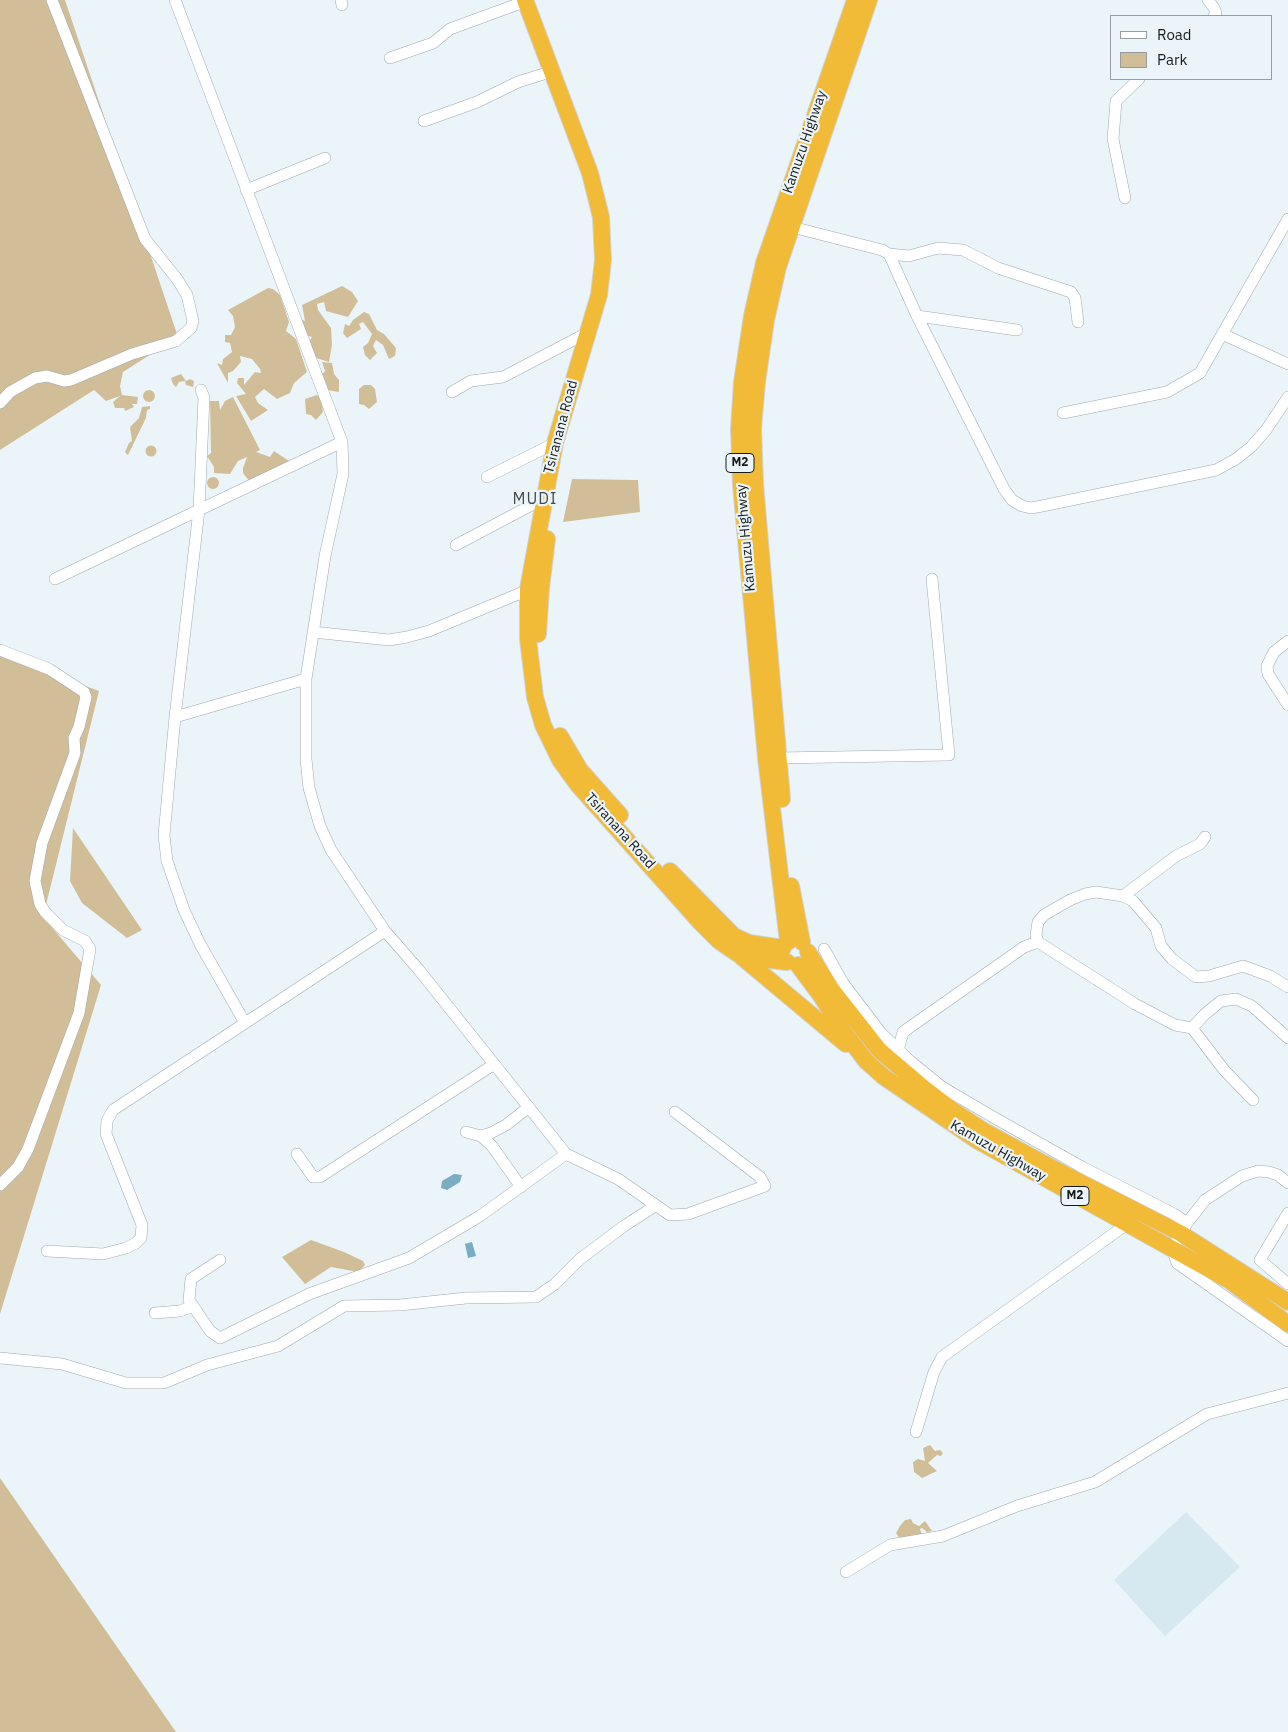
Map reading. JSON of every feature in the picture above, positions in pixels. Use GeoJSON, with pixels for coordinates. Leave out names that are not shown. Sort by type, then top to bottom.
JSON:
{"type":"FeatureCollection","features":[{"type":"Feature","properties":{"kind":"highway","name":"Tsiranana Road"},"geometry":{"type":"LineString","coordinates":[[528,0],[597,165],[608,209],[613,249],[609,291],[564,441],[535,588],[544,687],[552,718],[564,746],[580,770],[720,925],[744,942],[794,952]]}},
{"type":"Feature","properties":{"kind":"highway","name":"Tsiranana Road"},"geometry":{"type":"LineString","coordinates":[[528,0],[590,173],[601,217],[602,269],[599,295],[555,443],[543,500],[528,639],[535,697],[543,725],[560,760],[578,785],[719,941],[741,956],[794,952]]}},
{"type":"Feature","properties":{"kind":"highway","name":"Kamuzu Highway"},"geometry":{"type":"LineString","coordinates":[[855,0],[764,263],[752,316],[739,429],[741,485],[766,758],[794,952],[866,1061],[892,1063],[984,1131],[1183,1228],[1288,1302]]}},
{"type":"Feature","properties":{"kind":"highway","name":"Kamuzu Highway"},"geometry":{"type":"LineString","coordinates":[[869,0],[778,267],[766,320],[756,382],[753,428],[755,484],[794,952],[892,1063],[978,1141],[1230,1281],[1288,1324]]}},
{"type":"Feature","properties":{"kind":"highway"},"geometry":{"type":"LineString","coordinates":[[741,956],[866,1061]]}},
{"type":"Feature","properties":{"kind":"street"},"geometry":{"type":"LineString","coordinates":[[0,402],[10,392],[35,378],[47,376],[64,381],[71,380],[132,354],[176,342],[191,328],[193,321],[186,295],[177,279],[145,239],[52,0]]}},
{"type":"Feature","properties":{"kind":"street"},"geometry":{"type":"LineString","coordinates":[[175,0],[342,442],[343,474],[306,679],[306,759],[313,806],[331,850],[385,931],[420,970],[493,1065],[566,1154],[618,1179],[670,1216],[682,1216],[765,1186],[760,1178],[675,1112]]}},
{"type":"Feature","properties":{"kind":"street"},"geometry":{"type":"LineString","coordinates":[[390,58],[432,42],[450,29],[528,0]]}},
{"type":"Feature","properties":{"kind":"street"},"geometry":{"type":"LineString","coordinates":[[1208,0],[1214,8],[1216,13],[1215,15]]}},
{"type":"Feature","properties":{"kind":"street"},"geometry":{"type":"LineString","coordinates":[[424,121],[477,102],[535,75],[553,70]]}},
{"type":"Feature","properties":{"kind":"street"},"geometry":{"type":"LineString","coordinates":[[1125,198],[1113,139],[1116,101],[1138,80]]}},
{"type":"Feature","properties":{"kind":"street"},"geometry":{"type":"LineString","coordinates":[[246,190],[325,158]]}},
{"type":"Feature","properties":{"kind":"street"},"geometry":{"type":"LineString","coordinates":[[1062,413],[1167,392],[1200,373],[1288,219]]}},
{"type":"Feature","properties":{"kind":"street"},"geometry":{"type":"LineString","coordinates":[[792,227],[882,250],[889,254],[909,256],[938,248],[963,250],[998,268],[1071,292],[1075,298],[1078,322]]}},
{"type":"Feature","properties":{"kind":"street"},"geometry":{"type":"LineString","coordinates":[[889,254],[917,316],[1004,489],[1012,500],[1031,508],[1216,470],[1236,459],[1251,446],[1266,430],[1288,396]]}},
{"type":"Feature","properties":{"kind":"street"},"geometry":{"type":"LineString","coordinates":[[917,316],[1016,330]]}},
{"type":"Feature","properties":{"kind":"street"},"geometry":{"type":"LineString","coordinates":[[452,392],[471,381],[503,377],[587,333]]}},
{"type":"Feature","properties":{"kind":"street"},"geometry":{"type":"LineString","coordinates":[[1222,334],[1288,364]]}},
{"type":"Feature","properties":{"kind":"street"},"geometry":{"type":"LineString","coordinates":[[201,390],[204,398],[200,510],[175,717],[164,835],[167,861],[184,910],[200,944],[245,1023]]}},
{"type":"Feature","properties":{"kind":"street"},"geometry":{"type":"LineString","coordinates":[[55,579],[342,442]]}},
{"type":"Feature","properties":{"kind":"street"},"geometry":{"type":"LineString","coordinates":[[488,477],[555,443]]}},
{"type":"Feature","properties":{"kind":"street"},"geometry":{"type":"LineString","coordinates":[[456,545],[543,500]]}},
{"type":"Feature","properties":{"kind":"street"},"geometry":{"type":"LineString","coordinates":[[778,758],[948,755],[932,580]]}},
{"type":"Feature","properties":{"kind":"street"},"geometry":{"type":"LineString","coordinates":[[313,632],[389,640],[407,637],[429,631],[535,588]]}},
{"type":"Feature","properties":{"kind":"street"},"geometry":{"type":"LineString","coordinates":[[1288,641],[1274,652],[1267,666],[1268,674],[1288,704]]}},
{"type":"Feature","properties":{"kind":"street"},"geometry":{"type":"LineString","coordinates":[[0,650],[48,669],[84,692],[86,697],[78,731],[74,738],[75,753],[42,843],[35,881],[40,904],[45,912],[63,930],[85,941],[90,949],[79,1013],[28,1149],[18,1166],[0,1185]]}},
{"type":"Feature","properties":{"kind":"street"},"geometry":{"type":"LineString","coordinates":[[175,717],[306,679]]}},
{"type":"Feature","properties":{"kind":"street"},"geometry":{"type":"LineString","coordinates":[[1123,896],[1176,856],[1200,844],[1205,837]]}},
{"type":"Feature","properties":{"kind":"street"},"geometry":{"type":"LineString","coordinates":[[1253,1100],[1224,1070],[1192,1028],[1166,1021],[1135,1004],[1038,942],[1036,935],[1038,922],[1044,915],[1085,894],[1096,892],[1123,896],[1133,902],[1156,928],[1162,946],[1172,959],[1196,977],[1209,976],[1243,966],[1270,976],[1288,987]]}},
{"type":"Feature","properties":{"kind":"street"},"geometry":{"type":"LineString","coordinates":[[47,1251],[102,1254],[126,1248],[141,1238],[142,1225],[106,1134],[109,1114],[113,1110],[385,931]]}},
{"type":"Feature","properties":{"kind":"street"},"geometry":{"type":"LineString","coordinates":[[892,1063],[903,1032],[1024,947],[1038,942]]}},
{"type":"Feature","properties":{"kind":"street"},"geometry":{"type":"LineString","coordinates":[[824,949],[843,983],[881,1033],[892,1063]]}},
{"type":"Feature","properties":{"kind":"street"},"geometry":{"type":"LineString","coordinates":[[1192,1028],[1221,1001],[1236,999],[1252,1006],[1288,1038]]}},
{"type":"Feature","properties":{"kind":"street"},"geometry":{"type":"LineString","coordinates":[[297,1154],[313,1177],[320,1177],[493,1065]]}},
{"type":"Feature","properties":{"kind":"street"},"geometry":{"type":"LineString","coordinates":[[481,1136],[499,1130],[529,1107]]}},
{"type":"Feature","properties":{"kind":"street"},"geometry":{"type":"LineString","coordinates":[[466,1132],[481,1136],[492,1146],[521,1187]]}},
{"type":"Feature","properties":{"kind":"street"},"geometry":{"type":"LineString","coordinates":[[220,1260],[191,1279],[189,1300],[215,1336],[226,1337],[309,1294],[409,1258],[480,1216],[566,1154]]}},
{"type":"Feature","properties":{"kind":"street"},"geometry":{"type":"LineString","coordinates":[[1288,1183],[1278,1175],[1268,1172],[1258,1171],[1242,1176],[1206,1200],[1183,1228],[1172,1249],[1177,1263],[1288,1341]]}},
{"type":"Feature","properties":{"kind":"street"},"geometry":{"type":"LineString","coordinates":[[0,1358],[62,1364],[126,1383],[164,1383],[207,1365],[278,1346],[344,1306],[400,1305],[466,1298],[536,1297],[555,1284],[580,1259],[624,1226],[655,1206]]}},
{"type":"Feature","properties":{"kind":"street"},"geometry":{"type":"LineString","coordinates":[[1288,1213],[1260,1260],[1288,1284]]}},
{"type":"Feature","properties":{"kind":"street"},"geometry":{"type":"LineString","coordinates":[[916,1432],[934,1372],[942,1357],[1127,1224]]}},
{"type":"Feature","properties":{"kind":"street"},"geometry":{"type":"LineString","coordinates":[[156,1313],[180,1311],[193,1306]]}},
{"type":"Feature","properties":{"kind":"street"},"geometry":{"type":"LineString","coordinates":[[846,1572],[890,1545],[943,1536],[1017,1506],[1095,1482],[1207,1414],[1288,1393]]}},
{"type":"Feature","properties":{"kind":"shaded area"},"geometry":{"type":"Polygon","coordinates":[[[1186,1512],[1240,1567],[1165,1636],[1114,1580],[1186,1512]]]}},
{"type":"Feature","properties":{"kind":"green space"},"geometry":{"type":"Polygon","coordinates":[[[0,0],[65,0],[178,337],[123,372],[120,386],[122,395],[138,397],[137,404],[132,404],[134,407],[125,411],[124,408],[115,408],[113,402],[120,396],[106,401],[94,390],[0,450],[0,0]]]}},
{"type":"Feature","properties":{"kind":"green space"},"geometry":{"type":"Polygon","coordinates":[[[342,286],[352,292],[358,301],[348,317],[326,311],[324,302],[317,304],[318,310],[331,328],[332,345],[329,362],[313,357],[307,345],[312,337],[298,333],[296,317],[305,321],[302,305],[342,286]]]}},
{"type":"Feature","properties":{"kind":"green space"},"geometry":{"type":"Polygon","coordinates":[[[268,288],[273,289],[280,295],[289,322],[286,331],[296,339],[307,372],[294,383],[290,393],[277,399],[264,389],[255,397],[258,403],[268,410],[251,421],[236,396],[246,394],[237,383],[238,378],[244,378],[244,385],[255,372],[261,373],[260,369],[252,359],[240,356],[241,362],[233,371],[228,373],[228,383],[217,363],[222,365],[223,359],[232,352],[230,343],[225,342],[225,335],[231,335],[235,327],[233,316],[228,310],[268,288]]]}},
{"type":"Feature","properties":{"kind":"green space"},"geometry":{"type":"Polygon","coordinates":[[[364,312],[369,314],[377,330],[384,334],[396,348],[395,356],[389,359],[383,345],[376,340],[373,346],[377,353],[370,360],[365,355],[363,347],[368,343],[372,334],[363,322],[359,324],[361,329],[347,338],[343,333],[345,324],[349,326],[353,320],[364,312]]]}},
{"type":"Feature","properties":{"kind":"green space"},"geometry":{"type":"Polygon","coordinates":[[[322,362],[332,363],[334,374],[339,380],[339,392],[327,390],[320,377],[325,371],[322,362]]]}},
{"type":"Feature","properties":{"kind":"green space"},"geometry":{"type":"Polygon","coordinates":[[[181,374],[186,381],[190,379],[194,381],[193,387],[186,385],[185,381],[179,382],[176,387],[173,384],[171,378],[181,374]]]}},
{"type":"Feature","properties":{"kind":"green space"},"geometry":{"type":"Polygon","coordinates":[[[364,385],[371,385],[375,389],[377,402],[369,409],[359,404],[359,389],[364,385]]]}},
{"type":"Feature","properties":{"kind":"green space"},"geometry":{"type":"Polygon","coordinates":[[[147,390],[151,390],[155,396],[151,402],[147,402],[143,398],[143,394],[147,390]]]}},
{"type":"Feature","properties":{"kind":"green space"},"geometry":{"type":"Polygon","coordinates":[[[317,395],[321,399],[323,412],[316,420],[311,415],[306,414],[305,399],[317,395]]]}},
{"type":"Feature","properties":{"kind":"green space"},"geometry":{"type":"Polygon","coordinates":[[[233,397],[260,450],[256,452],[270,457],[274,451],[292,463],[250,482],[243,473],[247,457],[238,461],[230,474],[214,473],[214,467],[207,456],[211,453],[210,401],[219,401],[220,410],[225,401],[233,397]]]}},
{"type":"Feature","properties":{"kind":"green space"},"geometry":{"type":"Polygon","coordinates":[[[150,406],[128,455],[125,452],[132,441],[130,427],[139,418],[142,407],[150,406]]]}},
{"type":"Feature","properties":{"kind":"green space"},"geometry":{"type":"Polygon","coordinates":[[[151,445],[157,451],[151,457],[145,451],[151,445]]]}},
{"type":"Feature","properties":{"kind":"green space"},"geometry":{"type":"Polygon","coordinates":[[[211,477],[215,477],[219,483],[215,489],[211,489],[207,485],[207,481],[211,477]]]}},
{"type":"Feature","properties":{"kind":"green space"},"geometry":{"type":"Polygon","coordinates":[[[572,479],[638,480],[640,512],[563,522],[572,479]]]}},
{"type":"Feature","properties":{"kind":"green space"},"geometry":{"type":"Polygon","coordinates":[[[0,654],[99,691],[43,917],[101,985],[0,1314],[0,654]]]}},
{"type":"Feature","properties":{"kind":"green space"},"geometry":{"type":"Polygon","coordinates":[[[73,828],[142,930],[127,938],[82,903],[70,881],[73,828]]]}},
{"type":"Feature","properties":{"kind":"green space"},"geometry":{"type":"Polygon","coordinates":[[[311,1240],[344,1252],[363,1261],[365,1265],[358,1272],[331,1267],[305,1284],[282,1257],[311,1240]]]}},
{"type":"Feature","properties":{"kind":"green space"},"geometry":{"type":"Polygon","coordinates":[[[930,1445],[935,1451],[940,1450],[943,1453],[941,1456],[937,1455],[928,1463],[937,1471],[922,1478],[914,1472],[913,1462],[918,1459],[925,1461],[923,1448],[930,1445]]]}},
{"type":"Feature","properties":{"kind":"green space"},"geometry":{"type":"Polygon","coordinates":[[[0,1478],[176,1732],[0,1732],[0,1478]]]}},
{"type":"Feature","properties":{"kind":"green space"},"geometry":{"type":"Polygon","coordinates":[[[911,1519],[913,1523],[919,1526],[925,1521],[932,1531],[927,1532],[922,1528],[920,1529],[922,1535],[900,1539],[896,1533],[905,1520],[911,1519]]]}},
{"type":"Feature","properties":{"kind":"water"},"geometry":{"type":"Polygon","coordinates":[[[454,1174],[462,1175],[460,1182],[447,1190],[441,1188],[442,1181],[454,1174]]]}},
{"type":"Feature","properties":{"kind":"water"},"geometry":{"type":"Polygon","coordinates":[[[472,1242],[476,1256],[468,1258],[465,1244],[472,1242]]]}},
{"type":"Feature","properties":{"kind":"district","name":"MUDI"},"geometry":{"type":"Point","coordinates":[535,499]}}]}
